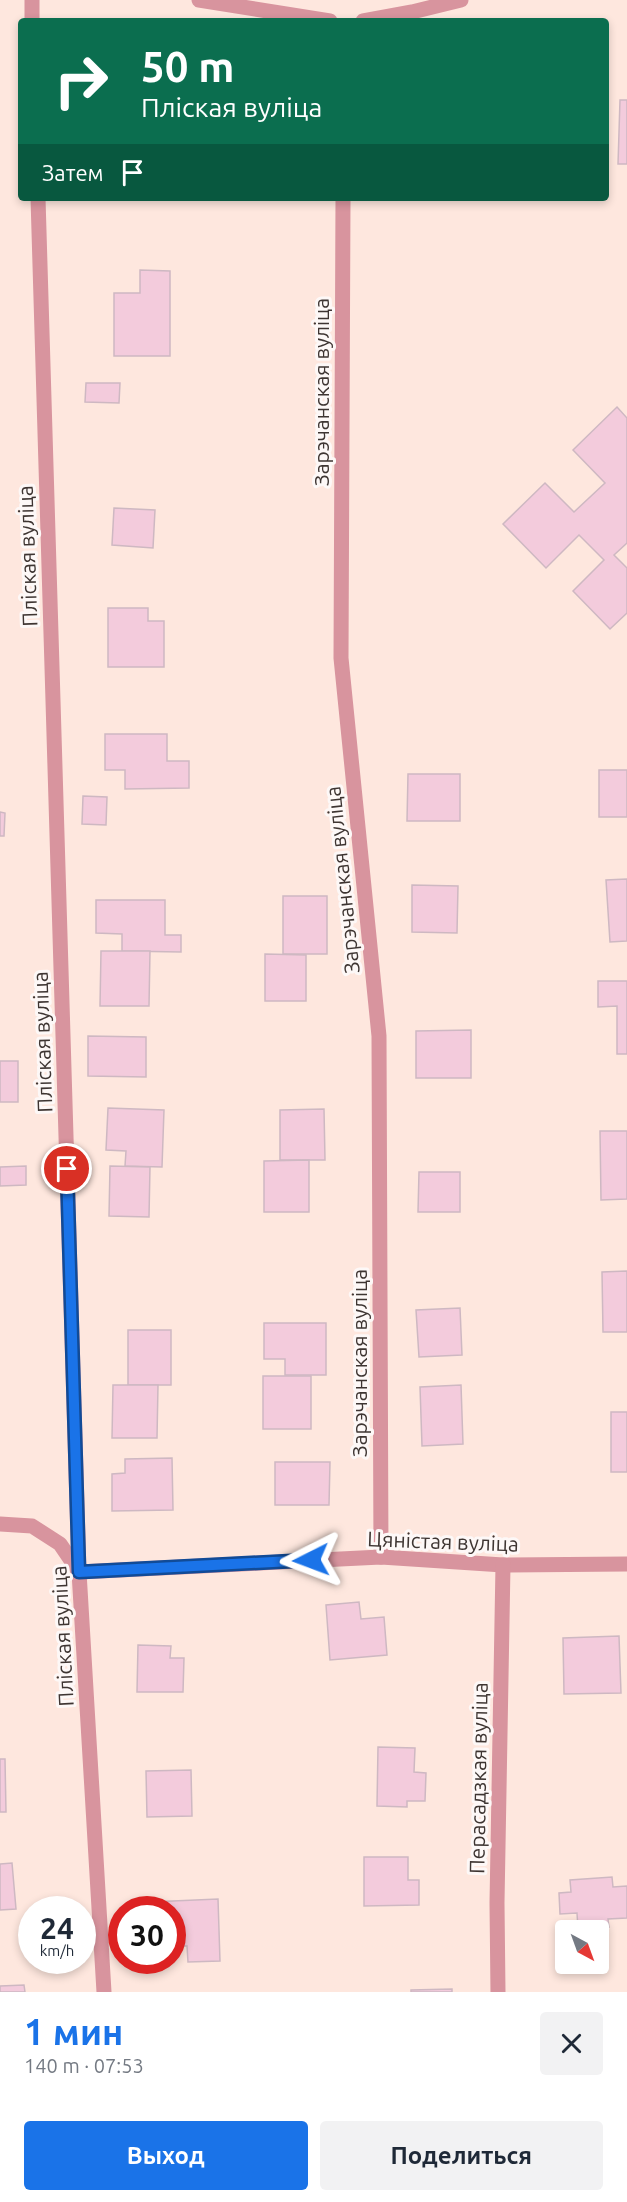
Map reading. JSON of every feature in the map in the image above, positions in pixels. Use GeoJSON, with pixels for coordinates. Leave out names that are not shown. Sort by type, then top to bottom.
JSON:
{"type":"FeatureCollection","features":[{"type":"Feature","properties":{"kind":"street"},"geometry":{"type":"LineString","coordinates":[[32,0],[32,18]]}},
{"type":"Feature","properties":{"kind":"street"},"geometry":{"type":"LineString","coordinates":[[199,0],[311,18]]}},
{"type":"Feature","properties":{"kind":"street"},"geometry":{"type":"LineString","coordinates":[[379,18],[461,0]]}},
{"type":"Feature","properties":{"kind":"street","name":"Пліская вуліца"},"geometry":{"type":"LineString","coordinates":[[38,201],[79,1572],[104,1992]]}},
{"type":"Feature","properties":{"kind":"street","name":"Зарэчанская вуліца"},"geometry":{"type":"LineString","coordinates":[[343,201],[340,658],[379,1036],[381,1557]]}},
{"type":"Feature","properties":{"kind":"street"},"geometry":{"type":"LineString","coordinates":[[0,1524],[32,1526],[60,1544],[79,1572]]}},
{"type":"Feature","properties":{"kind":"street","name":"Цяністая вуліца"},"geometry":{"type":"LineString","coordinates":[[79,1572],[381,1557],[503,1565],[627,1564]]}},
{"type":"Feature","properties":{"kind":"street","name":"Перасадзкая вуліца"},"geometry":{"type":"LineString","coordinates":[[498,1992],[497,1904],[503,1565]]}},
{"type":"Feature","properties":{"kind":"building"},"geometry":{"type":"Polygon","coordinates":[[[620,100],[627,100],[627,164],[618,164],[620,100]]]}},
{"type":"Feature","properties":{"kind":"building"},"geometry":{"type":"Polygon","coordinates":[[[140,270],[170,271],[170,356],[114,356],[114,293],[140,293],[140,270]]]}},
{"type":"Feature","properties":{"kind":"building"},"geometry":{"type":"Polygon","coordinates":[[[86,383],[120,383],[119,403],[85,402],[86,383]]]}},
{"type":"Feature","properties":{"kind":"building"},"geometry":{"type":"Polygon","coordinates":[[[617,407],[627,418],[627,543],[614,555],[627,568],[627,613],[610,629],[573,591],[604,560],[579,535],[546,568],[503,524],[545,483],[574,512],[605,483],[573,450],[617,407]]]}},
{"type":"Feature","properties":{"kind":"building"},"geometry":{"type":"Polygon","coordinates":[[[114,508],[155,510],[153,548],[112,545],[114,508]]]}},
{"type":"Feature","properties":{"kind":"building"},"geometry":{"type":"Polygon","coordinates":[[[108,608],[148,608],[148,621],[164,621],[164,667],[108,667],[108,608]]]}},
{"type":"Feature","properties":{"kind":"building"},"geometry":{"type":"Polygon","coordinates":[[[105,734],[167,734],[167,761],[189,761],[189,788],[125,789],[125,770],[105,770],[105,734]]]}},
{"type":"Feature","properties":{"kind":"building"},"geometry":{"type":"Polygon","coordinates":[[[599,770],[627,770],[627,817],[599,817],[599,770]]]}},
{"type":"Feature","properties":{"kind":"building"},"geometry":{"type":"Polygon","coordinates":[[[408,774],[460,774],[460,821],[407,821],[408,774]]]}},
{"type":"Feature","properties":{"kind":"building"},"geometry":{"type":"Polygon","coordinates":[[[83,796],[107,797],[106,825],[82,824],[83,796]]]}},
{"type":"Feature","properties":{"kind":"building"},"geometry":{"type":"Polygon","coordinates":[[[0,812],[5,813],[4,836],[0,836],[0,812]]]}},
{"type":"Feature","properties":{"kind":"building"},"geometry":{"type":"Polygon","coordinates":[[[627,879],[627,941],[610,942],[606,880],[627,879]]]}},
{"type":"Feature","properties":{"kind":"building"},"geometry":{"type":"Polygon","coordinates":[[[412,885],[458,886],[457,933],[412,932],[412,885]]]}},
{"type":"Feature","properties":{"kind":"building"},"geometry":{"type":"Polygon","coordinates":[[[283,896],[327,896],[327,954],[283,954],[283,896]]]}},
{"type":"Feature","properties":{"kind":"building"},"geometry":{"type":"Polygon","coordinates":[[[96,900],[165,900],[165,935],[181,935],[181,952],[122,951],[122,934],[96,933],[96,900]]]}},
{"type":"Feature","properties":{"kind":"building"},"geometry":{"type":"Polygon","coordinates":[[[101,951],[150,951],[149,1006],[100,1006],[101,951]]]}},
{"type":"Feature","properties":{"kind":"building"},"geometry":{"type":"Polygon","coordinates":[[[265,954],[306,955],[306,1001],[265,1001],[265,954]]]}},
{"type":"Feature","properties":{"kind":"building"},"geometry":{"type":"Polygon","coordinates":[[[598,981],[627,981],[627,1054],[617,1054],[617,1006],[598,1007],[598,981]]]}},
{"type":"Feature","properties":{"kind":"building"},"geometry":{"type":"Polygon","coordinates":[[[471,1030],[471,1078],[416,1078],[416,1031],[471,1030]]]}},
{"type":"Feature","properties":{"kind":"building"},"geometry":{"type":"Polygon","coordinates":[[[88,1036],[146,1037],[146,1077],[88,1076],[88,1036]]]}},
{"type":"Feature","properties":{"kind":"building"},"geometry":{"type":"Polygon","coordinates":[[[0,1061],[18,1061],[18,1102],[0,1102],[0,1061]]]}},
{"type":"Feature","properties":{"kind":"building"},"geometry":{"type":"Polygon","coordinates":[[[108,1108],[164,1110],[162,1167],[125,1166],[126,1151],[106,1150],[108,1108]]]}},
{"type":"Feature","properties":{"kind":"building"},"geometry":{"type":"Polygon","coordinates":[[[324,1109],[325,1160],[280,1160],[280,1110],[324,1109]]]}},
{"type":"Feature","properties":{"kind":"building"},"geometry":{"type":"Polygon","coordinates":[[[600,1131],[627,1131],[627,1199],[601,1200],[600,1131]]]}},
{"type":"Feature","properties":{"kind":"building"},"geometry":{"type":"Polygon","coordinates":[[[309,1160],[309,1212],[264,1212],[264,1161],[309,1160]]]}},
{"type":"Feature","properties":{"kind":"building"},"geometry":{"type":"Polygon","coordinates":[[[26,1166],[26,1185],[0,1186],[0,1167],[26,1166]]]}},
{"type":"Feature","properties":{"kind":"building"},"geometry":{"type":"Polygon","coordinates":[[[110,1166],[150,1167],[149,1217],[109,1216],[110,1166]]]}},
{"type":"Feature","properties":{"kind":"building"},"geometry":{"type":"Polygon","coordinates":[[[419,1172],[460,1172],[460,1212],[418,1212],[419,1172]]]}},
{"type":"Feature","properties":{"kind":"building"},"geometry":{"type":"Polygon","coordinates":[[[627,1271],[627,1332],[603,1332],[602,1272],[627,1271]]]}},
{"type":"Feature","properties":{"kind":"building"},"geometry":{"type":"Polygon","coordinates":[[[460,1308],[462,1355],[419,1357],[416,1310],[460,1308]]]}},
{"type":"Feature","properties":{"kind":"building"},"geometry":{"type":"Polygon","coordinates":[[[264,1323],[326,1323],[326,1375],[285,1375],[285,1359],[264,1359],[264,1323]]]}},
{"type":"Feature","properties":{"kind":"building"},"geometry":{"type":"Polygon","coordinates":[[[128,1330],[171,1330],[171,1385],[128,1385],[128,1330]]]}},
{"type":"Feature","properties":{"kind":"building"},"geometry":{"type":"Polygon","coordinates":[[[263,1376],[311,1376],[311,1429],[263,1429],[263,1376]]]}},
{"type":"Feature","properties":{"kind":"building"},"geometry":{"type":"Polygon","coordinates":[[[113,1385],[158,1385],[157,1438],[112,1438],[113,1385]]]}},
{"type":"Feature","properties":{"kind":"building"},"geometry":{"type":"Polygon","coordinates":[[[461,1385],[463,1444],[422,1446],[420,1387],[461,1385]]]}},
{"type":"Feature","properties":{"kind":"building"},"geometry":{"type":"Polygon","coordinates":[[[611,1412],[627,1412],[627,1472],[611,1472],[611,1412]]]}},
{"type":"Feature","properties":{"kind":"building"},"geometry":{"type":"Polygon","coordinates":[[[172,1458],[173,1510],[112,1511],[112,1474],[125,1473],[125,1459],[172,1458]]]}},
{"type":"Feature","properties":{"kind":"building"},"geometry":{"type":"Polygon","coordinates":[[[275,1462],[330,1462],[329,1505],[275,1505],[275,1462]]]}},
{"type":"Feature","properties":{"kind":"building"},"geometry":{"type":"Polygon","coordinates":[[[359,1602],[361,1619],[384,1617],[387,1655],[330,1660],[326,1605],[359,1602]]]}},
{"type":"Feature","properties":{"kind":"building"},"geometry":{"type":"Polygon","coordinates":[[[619,1636],[621,1693],[564,1694],[563,1638],[619,1636]]]}},
{"type":"Feature","properties":{"kind":"building"},"geometry":{"type":"Polygon","coordinates":[[[138,1645],[171,1646],[170,1658],[184,1658],[183,1692],[137,1692],[138,1645]]]}},
{"type":"Feature","properties":{"kind":"building"},"geometry":{"type":"Polygon","coordinates":[[[378,1747],[415,1748],[414,1772],[426,1773],[425,1801],[407,1801],[407,1807],[377,1806],[378,1747]]]}},
{"type":"Feature","properties":{"kind":"building"},"geometry":{"type":"Polygon","coordinates":[[[0,1759],[5,1759],[6,1812],[0,1812],[0,1759]]]}},
{"type":"Feature","properties":{"kind":"building"},"geometry":{"type":"Polygon","coordinates":[[[191,1770],[192,1816],[147,1817],[146,1771],[191,1770]]]}},
{"type":"Feature","properties":{"kind":"building"},"geometry":{"type":"Polygon","coordinates":[[[364,1857],[408,1857],[408,1880],[419,1880],[419,1905],[364,1906],[364,1857]]]}},
{"type":"Feature","properties":{"kind":"building"},"geometry":{"type":"Polygon","coordinates":[[[12,1863],[16,1909],[0,1910],[0,1864],[12,1863]]]}},
{"type":"Feature","properties":{"kind":"building"},"geometry":{"type":"Polygon","coordinates":[[[612,1877],[613,1887],[627,1886],[627,1918],[577,1920],[577,1913],[560,1914],[559,1893],[571,1892],[570,1880],[612,1877]]]}},
{"type":"Feature","properties":{"kind":"building"},"geometry":{"type":"Polygon","coordinates":[[[218,1899],[220,1961],[188,1962],[186,1900],[218,1899]]]}},
{"type":"Feature","properties":{"kind":"building"},"geometry":{"type":"Polygon","coordinates":[[[24,1985],[25,1992],[0,1992],[0,1986],[24,1985]]]}},
{"type":"Feature","properties":{"kind":"building"},"geometry":{"type":"Polygon","coordinates":[[[452,1989],[452,1992],[411,1992],[411,1990],[452,1989]]]}},
{"type":"Feature","properties":{"kind":"route"},"geometry":{"type":"LineString","coordinates":[[67,1169],[79,1572],[311,1560]]}}]}
